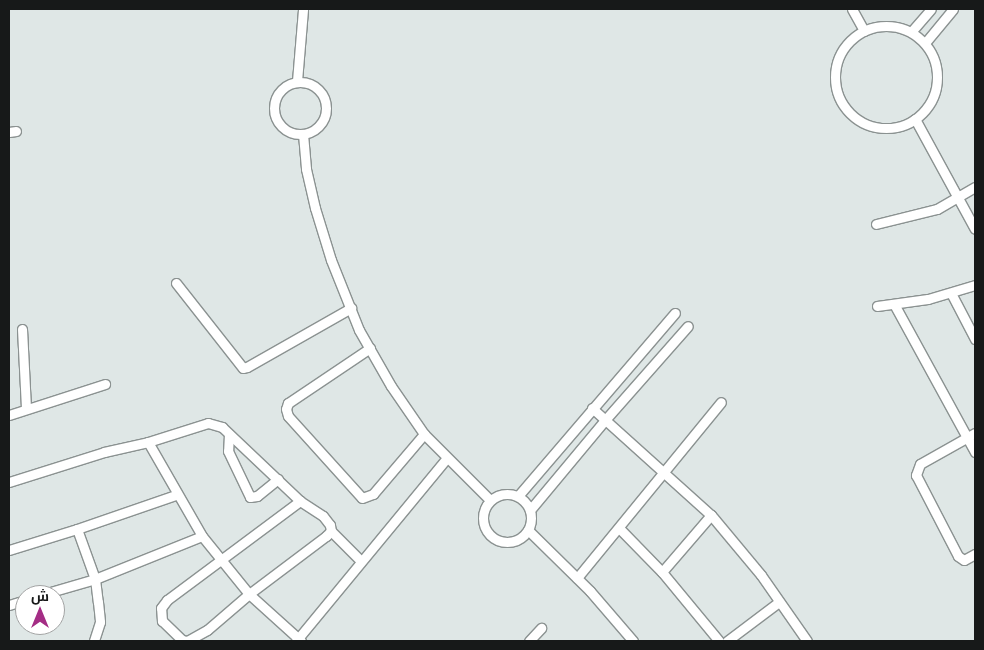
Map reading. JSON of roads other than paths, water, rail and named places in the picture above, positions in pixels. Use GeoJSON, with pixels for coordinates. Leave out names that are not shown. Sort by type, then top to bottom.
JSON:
{"type":"FeatureCollection","features":[{"type":"Feature","properties":{"kind":"street"},"geometry":{"type":"LineString","coordinates":[[297,81],[303,9]]}},
{"type":"Feature","properties":{"kind":"street"},"geometry":{"type":"LineString","coordinates":[[852,9],[864,31]]}},
{"type":"Feature","properties":{"kind":"street"},"geometry":{"type":"LineString","coordinates":[[911,32],[931,9]]}},
{"type":"Feature","properties":{"kind":"street"},"geometry":{"type":"LineString","coordinates":[[925,43],[953,9]]}},
{"type":"Feature","properties":{"kind":"street"},"geometry":{"type":"LineString","coordinates":[[886,26],[911,32],[925,43],[936,66],[937,83],[932,100],[915,119],[890,127],[873,126],[858,119],[840,99],[835,74],[839,57],[848,43],[864,31],[886,26]]}},
{"type":"Feature","properties":{"kind":"street"},"geometry":{"type":"LineString","coordinates":[[297,81],[314,85],[321,91],[326,108],[320,125],[314,130],[302,134],[288,132],[281,126],[273,111],[276,95],[289,84],[297,81]]}},
{"type":"Feature","properties":{"kind":"street"},"geometry":{"type":"LineString","coordinates":[[915,119],[975,229]]}},
{"type":"Feature","properties":{"kind":"street"},"geometry":{"type":"LineString","coordinates":[[302,134],[306,169],[314,208],[331,260],[370,348],[400,400],[424,434],[490,500]]}},
{"type":"Feature","properties":{"kind":"street"},"geometry":{"type":"LineString","coordinates":[[876,224],[926,212],[959,198],[975,187]]}},
{"type":"Feature","properties":{"kind":"street"},"geometry":{"type":"LineString","coordinates":[[176,283],[241,367],[245,368],[351,308]]}},
{"type":"Feature","properties":{"kind":"street"},"geometry":{"type":"LineString","coordinates":[[877,306],[951,293],[975,285]]}},
{"type":"Feature","properties":{"kind":"street"},"geometry":{"type":"LineString","coordinates":[[951,293],[975,339]]}},
{"type":"Feature","properties":{"kind":"street"},"geometry":{"type":"LineString","coordinates":[[894,304],[971,436],[975,452]]}},
{"type":"Feature","properties":{"kind":"street"},"geometry":{"type":"LineString","coordinates":[[518,496],[675,312]]}},
{"type":"Feature","properties":{"kind":"street"},"geometry":{"type":"LineString","coordinates":[[530,510],[518,496],[504,494],[490,500],[483,515],[487,531],[492,537],[500,541],[516,540],[528,530],[530,510],[605,420],[688,326]]}},
{"type":"Feature","properties":{"kind":"street"},"geometry":{"type":"LineString","coordinates":[[22,329],[26,409]]}},
{"type":"Feature","properties":{"kind":"street"},"geometry":{"type":"LineString","coordinates":[[370,348],[288,403],[286,409],[288,416],[362,498],[373,494],[424,434]]}},
{"type":"Feature","properties":{"kind":"street"},"geometry":{"type":"LineString","coordinates":[[9,415],[105,384]]}},
{"type":"Feature","properties":{"kind":"street"},"geometry":{"type":"LineString","coordinates":[[577,578],[721,402]]}},
{"type":"Feature","properties":{"kind":"street"},"geometry":{"type":"LineString","coordinates":[[592,408],[711,515],[761,575],[807,641]]}},
{"type":"Feature","properties":{"kind":"street"},"geometry":{"type":"LineString","coordinates":[[9,482],[104,452],[148,442],[208,423],[217,424],[300,501],[322,516],[330,524],[331,531],[360,561]]}},
{"type":"Feature","properties":{"kind":"street"},"geometry":{"type":"LineString","coordinates":[[229,434],[228,451],[250,497],[257,496],[278,479]]}},
{"type":"Feature","properties":{"kind":"street"},"geometry":{"type":"LineString","coordinates":[[971,436],[920,464],[916,478],[960,558],[967,559],[975,554]]}},
{"type":"Feature","properties":{"kind":"street"},"geometry":{"type":"LineString","coordinates":[[148,442],[176,494],[202,536],[250,594],[298,640],[360,561],[447,458]]}},
{"type":"Feature","properties":{"kind":"street"},"geometry":{"type":"LineString","coordinates":[[9,550],[77,530],[176,494]]}},
{"type":"Feature","properties":{"kind":"street"},"geometry":{"type":"LineString","coordinates":[[300,501],[166,600],[161,608],[162,621],[182,640],[192,640],[208,630],[250,594],[331,531]]}},
{"type":"Feature","properties":{"kind":"street"},"geometry":{"type":"LineString","coordinates":[[662,572],[711,515]]}},
{"type":"Feature","properties":{"kind":"street"},"geometry":{"type":"LineString","coordinates":[[619,528],[662,572],[720,641]]}},
{"type":"Feature","properties":{"kind":"street"},"geometry":{"type":"LineString","coordinates":[[77,530],[95,578],[100,622],[94,641]]}},
{"type":"Feature","properties":{"kind":"street"},"geometry":{"type":"LineString","coordinates":[[528,530],[577,578],[633,641]]}},
{"type":"Feature","properties":{"kind":"street"},"geometry":{"type":"LineString","coordinates":[[65,587],[95,578],[202,536]]}},
{"type":"Feature","properties":{"kind":"street"},"geometry":{"type":"LineString","coordinates":[[727,641],[779,602]]}},
{"type":"Feature","properties":{"kind":"street"},"geometry":{"type":"LineString","coordinates":[[529,641],[541,628]]}}]}
